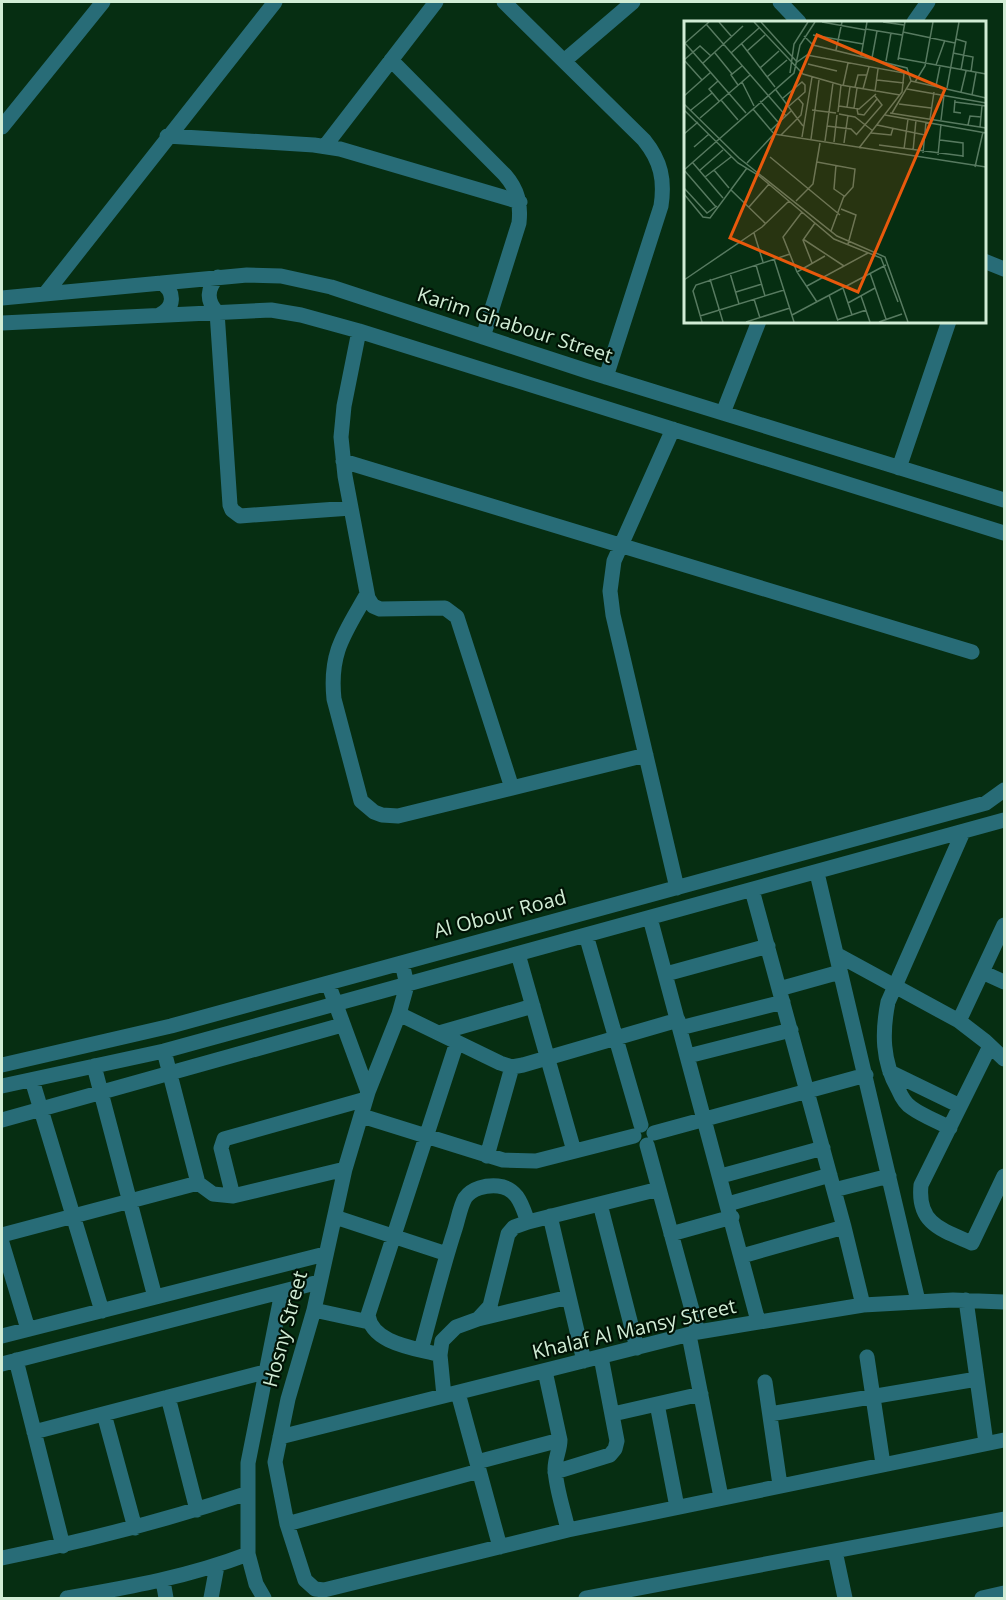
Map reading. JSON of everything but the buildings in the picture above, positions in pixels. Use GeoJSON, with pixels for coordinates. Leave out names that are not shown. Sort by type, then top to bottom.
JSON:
{"type":"FeatureCollection","features":[{"type":"Feature","properties":{"kind":"street"},"geometry":{"type":"LineString","coordinates":[[2,128],[103,2]]}},
{"type":"Feature","properties":{"kind":"street"},"geometry":{"type":"LineString","coordinates":[[45,294],[167,136],[275,2]]}},
{"type":"Feature","properties":{"kind":"street"},"geometry":{"type":"LineString","coordinates":[[325,146],[436,2]]}},
{"type":"Feature","properties":{"kind":"street"},"geometry":{"type":"LineString","coordinates":[[504,2],[644,140],[655,154],[662,171],[664,189],[661,206],[606,377]]}},
{"type":"Feature","properties":{"kind":"street"},"geometry":{"type":"LineString","coordinates":[[564,61],[633,2]]}},
{"type":"Feature","properties":{"kind":"street"},"geometry":{"type":"LineString","coordinates":[[780,2],[798,21]]}},
{"type":"Feature","properties":{"kind":"street"},"geometry":{"type":"LineString","coordinates":[[915,21],[928,2]]}},
{"type":"Feature","properties":{"kind":"street"},"geometry":{"type":"LineString","coordinates":[[391,60],[505,175],[512,183],[520,202],[519,223],[483,337]]}},
{"type":"Feature","properties":{"kind":"street"},"geometry":{"type":"LineString","coordinates":[[167,136],[325,146],[356,153],[520,202]]}},
{"type":"Feature","properties":{"kind":"street"},"geometry":{"type":"LineString","coordinates":[[985,261],[1005,269]]}},
{"type":"Feature","properties":{"kind":"street","name":"Karim Ghabour Street"},"geometry":{"type":"LineString","coordinates":[[2,298],[247,275],[298,279],[331,287],[606,377],[1005,500]]}},
{"type":"Feature","properties":{"kind":"street"},"geometry":{"type":"LineString","coordinates":[[218,277],[211,286],[209,297],[213,308],[218,312],[232,510],[240,516],[351,508]]}},
{"type":"Feature","properties":{"kind":"street"},"geometry":{"type":"LineString","coordinates":[[159,315],[168,309],[172,300],[170,290],[162,283]]}},
{"type":"Feature","properties":{"kind":"street"},"geometry":{"type":"LineString","coordinates":[[2,323],[218,312],[284,312],[359,331],[1005,533]]}},
{"type":"Feature","properties":{"kind":"street"},"geometry":{"type":"LineString","coordinates":[[723,413],[759,322]]}},
{"type":"Feature","properties":{"kind":"street"},"geometry":{"type":"LineString","coordinates":[[899,468],[949,322]]}},
{"type":"Feature","properties":{"kind":"street"},"geometry":{"type":"LineString","coordinates":[[359,331],[344,406],[341,437],[343,461],[367,594],[370,602],[380,609],[445,608],[457,617],[512,788]]}},
{"type":"Feature","properties":{"kind":"street"},"geometry":{"type":"LineString","coordinates":[[673,429],[619,546],[611,576],[611,603],[677,888]]}},
{"type":"Feature","properties":{"kind":"street"},"geometry":{"type":"LineString","coordinates":[[343,461],[972,652]]}},
{"type":"Feature","properties":{"kind":"street"},"geometry":{"type":"LineString","coordinates":[[367,594],[338,645],[332,672],[334,699],[360,801],[374,812],[398,816],[646,755]]}},
{"type":"Feature","properties":{"kind":"street","name":"Al Obour Road"},"geometry":{"type":"LineString","coordinates":[[2,1065],[104,1043],[402,963],[986,803],[1004,792]]}},
{"type":"Feature","properties":{"kind":"street"},"geometry":{"type":"LineString","coordinates":[[986,803],[1005,813]]}},
{"type":"Feature","properties":{"kind":"street"},"geometry":{"type":"LineString","coordinates":[[2,1086],[164,1051],[1005,820]]}},
{"type":"Feature","properties":{"kind":"street"},"geometry":{"type":"LineString","coordinates":[[950,1128],[910,1107],[890,1072],[883,1040],[888,1002],[963,832]]}},
{"type":"Feature","properties":{"kind":"street"},"geometry":{"type":"LineString","coordinates":[[817,873],[918,1301]]}},
{"type":"Feature","properties":{"kind":"street"},"geometry":{"type":"LineString","coordinates":[[752,890],[823,1148],[863,1305]]}},
{"type":"Feature","properties":{"kind":"street"},"geometry":{"type":"LineString","coordinates":[[650,918],[721,1176],[758,1322]]}},
{"type":"Feature","properties":{"kind":"street"},"geometry":{"type":"LineString","coordinates":[[959,1021],[1005,924]]}},
{"type":"Feature","properties":{"kind":"street"},"geometry":{"type":"LineString","coordinates":[[586,935],[671,1233],[694,1334],[700,1394],[721,1497]]}},
{"type":"Feature","properties":{"kind":"street"},"geometry":{"type":"LineString","coordinates":[[666,974],[768,946]]}},
{"type":"Feature","properties":{"kind":"street"},"geometry":{"type":"LineString","coordinates":[[518,954],[574,1151]]}},
{"type":"Feature","properties":{"kind":"street"},"geometry":{"type":"LineString","coordinates":[[836,954],[959,1021],[1005,1059]]}},
{"type":"Feature","properties":{"kind":"street"},"geometry":{"type":"LineString","coordinates":[[402,963],[407,985]]}},
{"type":"Feature","properties":{"kind":"street"},"geometry":{"type":"LineString","coordinates":[[399,1014],[500,1063],[512,1066],[548,1058],[616,1037],[679,1024],[781,995],[840,972]]}},
{"type":"Feature","properties":{"kind":"street"},"geometry":{"type":"LineString","coordinates":[[982,972],[1005,982]]}},
{"type":"Feature","properties":{"kind":"street"},"geometry":{"type":"LineString","coordinates":[[233,1196],[221,1148],[225,1139],[367,1096],[328,983]]}},
{"type":"Feature","properties":{"kind":"street","name":"Hosny Street"},"geometry":{"type":"LineString","coordinates":[[275,1462],[288,1399],[314,1310],[345,1169],[367,1096],[399,1014],[407,985]]}},
{"type":"Feature","properties":{"kind":"street"},"geometry":{"type":"LineString","coordinates":[[439,1033],[533,1006]]}},
{"type":"Feature","properties":{"kind":"street"},"geometry":{"type":"LineString","coordinates":[[2,1120],[342,1024]]}},
{"type":"Feature","properties":{"kind":"street"},"geometry":{"type":"LineString","coordinates":[[688,1056],[791,1030]]}},
{"type":"Feature","properties":{"kind":"street"},"geometry":{"type":"LineString","coordinates":[[440,1355],[382,1338],[369,1322],[368,1315],[457,1042]]}},
{"type":"Feature","properties":{"kind":"street"},"geometry":{"type":"LineString","coordinates":[[990,1046],[921,1185],[920,1198],[923,1211],[930,1222],[972,1243],[1005,1176]]}},
{"type":"Feature","properties":{"kind":"street"},"geometry":{"type":"LineString","coordinates":[[164,1051],[198,1183],[213,1194],[233,1196],[345,1169]]}},
{"type":"Feature","properties":{"kind":"street"},"geometry":{"type":"LineString","coordinates":[[94,1066],[155,1297]]}},
{"type":"Feature","properties":{"kind":"street"},"geometry":{"type":"LineString","coordinates":[[487,1156],[512,1066]]}},
{"type":"Feature","properties":{"kind":"street"},"geometry":{"type":"LineString","coordinates":[[890,1072],[960,1106]]}},
{"type":"Feature","properties":{"kind":"street"},"geometry":{"type":"LineString","coordinates":[[362,1116],[487,1156],[503,1160],[528,1161],[644,1135],[866,1075]]}},
{"type":"Feature","properties":{"kind":"street"},"geometry":{"type":"LineString","coordinates":[[32,1080],[102,1311]]}},
{"type":"Feature","properties":{"kind":"street"},"geometry":{"type":"LineString","coordinates":[[721,1176],[823,1148]]}},
{"type":"Feature","properties":{"kind":"street"},"geometry":{"type":"LineString","coordinates":[[671,1233],[730,1210],[832,1183],[889,1176]]}},
{"type":"Feature","properties":{"kind":"street"},"geometry":{"type":"LineString","coordinates":[[2,1235],[198,1183]]}},
{"type":"Feature","properties":{"kind":"street"},"geometry":{"type":"LineString","coordinates":[[421,1350],[447,1254],[465,1199],[480,1187],[496,1186],[511,1191],[519,1198],[528,1222]]}},
{"type":"Feature","properties":{"kind":"street"},"geometry":{"type":"LineString","coordinates":[[478,1318],[490,1306],[508,1234],[514,1227],[659,1189]]}},
{"type":"Feature","properties":{"kind":"street"},"geometry":{"type":"LineString","coordinates":[[600,1204],[637,1348]]}},
{"type":"Feature","properties":{"kind":"street"},"geometry":{"type":"LineString","coordinates":[[550,1216],[584,1361]]}},
{"type":"Feature","properties":{"kind":"street"},"geometry":{"type":"LineString","coordinates":[[334,1217],[447,1254]]}},
{"type":"Feature","properties":{"kind":"street"},"geometry":{"type":"LineString","coordinates":[[742,1256],[844,1227]]}},
{"type":"Feature","properties":{"kind":"street"},"geometry":{"type":"LineString","coordinates":[[2,1243],[4,1259],[28,1329]]}},
{"type":"Feature","properties":{"kind":"street"},"geometry":{"type":"LineString","coordinates":[[2,1336],[326,1254]]}},
{"type":"Feature","properties":{"kind":"street"},"geometry":{"type":"LineString","coordinates":[[63,1546],[34,1432],[9,1362],[319,1282]]}},
{"type":"Feature","properties":{"kind":"street"},"geometry":{"type":"LineString","coordinates":[[264,1599],[256,1584],[248,1554],[248,1463],[282,1292]]}},
{"type":"Feature","properties":{"kind":"street"},"geometry":{"type":"LineString","coordinates":[[500,1547],[478,1467],[451,1394],[440,1355],[442,1341],[456,1327],[478,1318],[569,1297]]}},
{"type":"Feature","properties":{"kind":"street"},"geometry":{"type":"LineString","coordinates":[[966,1300],[986,1443]]}},
{"type":"Feature","properties":{"kind":"street","name":"Khalaf Al Mansy Street"},"geometry":{"type":"LineString","coordinates":[[280,1437],[694,1334],[758,1322],[863,1305],[918,1301],[1005,1302]]}},
{"type":"Feature","properties":{"kind":"street"},"geometry":{"type":"LineString","coordinates":[[314,1310],[369,1322]]}},
{"type":"Feature","properties":{"kind":"street"},"geometry":{"type":"LineString","coordinates":[[555,1472],[610,1455],[615,1449],[617,1441],[613,1414],[601,1357]]}},
{"type":"Feature","properties":{"kind":"street"},"geometry":{"type":"LineString","coordinates":[[867,1357],[883,1464]]}},
{"type":"Feature","properties":{"kind":"street"},"geometry":{"type":"LineString","coordinates":[[545,1371],[561,1440],[555,1461],[555,1472],[568,1530]]}},
{"type":"Feature","properties":{"kind":"street"},"geometry":{"type":"LineString","coordinates":[[34,1432],[265,1372]]}},
{"type":"Feature","properties":{"kind":"street"},"geometry":{"type":"LineString","coordinates":[[770,1414],[977,1379]]}},
{"type":"Feature","properties":{"kind":"street"},"geometry":{"type":"LineString","coordinates":[[765,1382],[780,1485]]}},
{"type":"Feature","properties":{"kind":"street"},"geometry":{"type":"LineString","coordinates":[[613,1414],[700,1394]]}},
{"type":"Feature","properties":{"kind":"street"},"geometry":{"type":"LineString","coordinates":[[168,1397],[197,1510]]}},
{"type":"Feature","properties":{"kind":"street"},"geometry":{"type":"LineString","coordinates":[[657,1404],[677,1507]]}},
{"type":"Feature","properties":{"kind":"street"},"geometry":{"type":"LineString","coordinates":[[104,1414],[135,1528]]}},
{"type":"Feature","properties":{"kind":"street"},"geometry":{"type":"LineString","coordinates":[[287,1524],[561,1440]]}},
{"type":"Feature","properties":{"kind":"street"},"geometry":{"type":"LineString","coordinates":[[248,1463],[275,1462],[287,1524],[305,1580],[315,1589],[324,1590],[568,1530],[1005,1440]]}},
{"type":"Feature","properties":{"kind":"street"},"geometry":{"type":"LineString","coordinates":[[2,1558],[135,1528],[248,1493]]}},
{"type":"Feature","properties":{"kind":"street"},"geometry":{"type":"LineString","coordinates":[[586,1599],[653,1592],[835,1551],[1005,1519]]}},
{"type":"Feature","properties":{"kind":"street"},"geometry":{"type":"LineString","coordinates":[[835,1551],[845,1599]]}},
{"type":"Feature","properties":{"kind":"street"},"geometry":{"type":"LineString","coordinates":[[67,1599],[163,1581],[217,1566],[248,1554]]}},
{"type":"Feature","properties":{"kind":"street"},"geometry":{"type":"LineString","coordinates":[[211,1599],[217,1566]]}},
{"type":"Feature","properties":{"kind":"street"},"geometry":{"type":"LineString","coordinates":[[163,1581],[166,1599]]}},
{"type":"Feature","properties":{"kind":"street"},"geometry":{"type":"LineString","coordinates":[[982,1599],[1005,1593]]}}]}
